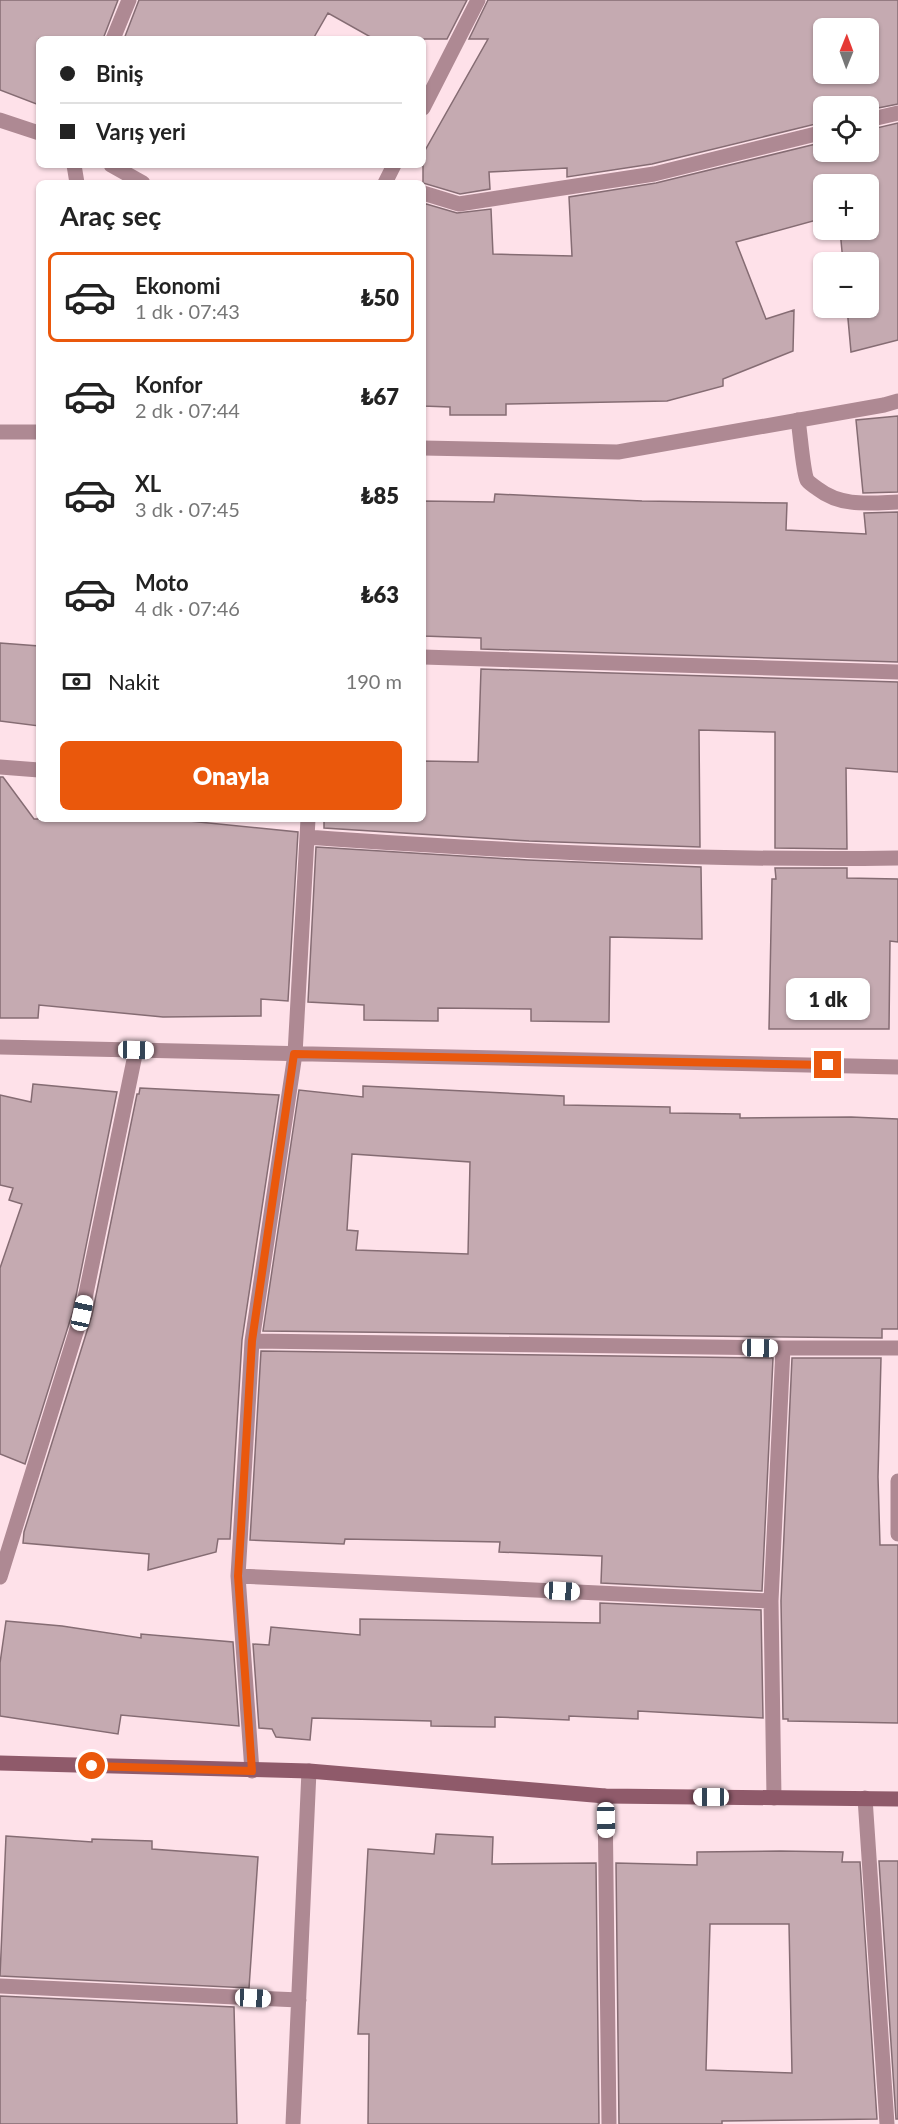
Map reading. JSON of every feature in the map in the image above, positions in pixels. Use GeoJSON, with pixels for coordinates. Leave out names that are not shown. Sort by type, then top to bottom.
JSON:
{"type":"FeatureCollection","features":[{"type":"Feature","properties":{"kind":"main road"},"geometry":{"type":"LineString","coordinates":[[0,1763],[309,1771],[605,1796],[898,1799]]}},
{"type":"Feature","properties":{"kind":"street"},"geometry":{"type":"LineString","coordinates":[[114,36],[129,0]]}},
{"type":"Feature","properties":{"kind":"street"},"geometry":{"type":"LineString","coordinates":[[426,102],[478,0]]}},
{"type":"Feature","properties":{"kind":"street"},"geometry":{"type":"LineString","coordinates":[[879,117],[898,113]]}},
{"type":"Feature","properties":{"kind":"street"},"geometry":{"type":"LineString","coordinates":[[0,120],[36,132]]}},
{"type":"Feature","properties":{"kind":"street"},"geometry":{"type":"LineString","coordinates":[[426,194],[459,204],[631,178],[813,135]]}},
{"type":"Feature","properties":{"kind":"street"},"geometry":{"type":"LineString","coordinates":[[116,168],[138,180]]}},
{"type":"Feature","properties":{"kind":"street"},"geometry":{"type":"LineString","coordinates":[[426,448],[618,452],[898,401]]}},
{"type":"Feature","properties":{"kind":"street"},"geometry":{"type":"LineString","coordinates":[[798,420],[807,480],[827,496],[842,501],[898,502]]}},
{"type":"Feature","properties":{"kind":"street"},"geometry":{"type":"LineString","coordinates":[[0,432],[36,432]]}},
{"type":"Feature","properties":{"kind":"street"},"geometry":{"type":"LineString","coordinates":[[426,657],[898,672]]}},
{"type":"Feature","properties":{"kind":"street"},"geometry":{"type":"LineString","coordinates":[[0,767],[36,770]]}},
{"type":"Feature","properties":{"kind":"street"},"geometry":{"type":"LineString","coordinates":[[252,1771],[238,1576],[252,1341],[294,1054],[308,822]]}},
{"type":"Feature","properties":{"kind":"street"},"geometry":{"type":"LineString","coordinates":[[307,837],[505,850],[798,860],[898,858]]}},
{"type":"Feature","properties":{"kind":"street"},"geometry":{"type":"LineString","coordinates":[[0,1047],[898,1067]]}},
{"type":"Feature","properties":{"kind":"street"},"geometry":{"type":"LineString","coordinates":[[0,1577],[82,1313],[136,1050]]}},
{"type":"Feature","properties":{"kind":"street"},"geometry":{"type":"LineString","coordinates":[[252,1341],[898,1348]]}},
{"type":"Feature","properties":{"kind":"street"},"geometry":{"type":"LineString","coordinates":[[774,1798],[771,1601],[783,1348]]}},
{"type":"Feature","properties":{"kind":"street"},"geometry":{"type":"LineString","coordinates":[[898,1481],[898,1534]]}},
{"type":"Feature","properties":{"kind":"street"},"geometry":{"type":"LineString","coordinates":[[238,1576],[771,1601]]}},
{"type":"Feature","properties":{"kind":"street"},"geometry":{"type":"LineString","coordinates":[[293,2124],[309,1771]]}},
{"type":"Feature","properties":{"kind":"street"},"geometry":{"type":"LineString","coordinates":[[605,1796],[609,2124]]}},
{"type":"Feature","properties":{"kind":"street"},"geometry":{"type":"LineString","coordinates":[[865,1798],[886,2124]]}},
{"type":"Feature","properties":{"kind":"street"},"geometry":{"type":"LineString","coordinates":[[0,1986],[298,2000]]}},
{"type":"Feature","properties":{"kind":"building"},"geometry":{"type":"Polygon","coordinates":[[[0,0],[118,0],[104,36],[36,36],[36,104],[0,90],[0,0]]]}},
{"type":"Feature","properties":{"kind":"building"},"geometry":{"type":"Polygon","coordinates":[[[139,0],[467,0],[447,39],[426,39],[426,36],[369,36],[328,13],[315,36],[125,36],[139,0]]]}},
{"type":"Feature","properties":{"kind":"building"},"geometry":{"type":"Polygon","coordinates":[[[488,0],[898,0],[898,104],[879,108],[879,96],[813,96],[813,125],[652,164],[567,177],[567,168],[489,172],[490,189],[460,194],[426,184],[426,180],[423,180],[423,168],[426,168],[426,149],[488,39],[469,39],[488,0]]]}},
{"type":"Feature","properties":{"kind":"building"},"geometry":{"type":"Polygon","coordinates":[[[898,123],[898,340],[851,352],[848,318],[879,318],[879,252],[842,252],[841,240],[879,240],[879,174],[813,174],[813,221],[736,242],[766,319],[794,310],[793,351],[723,379],[723,386],[667,401],[506,404],[506,415],[450,415],[450,407],[426,406],[426,204],[457,213],[491,209],[493,254],[572,256],[569,197],[656,183],[813,145],[813,162],[879,162],[879,127],[898,123]]]}},
{"type":"Feature","properties":{"kind":"building"},"geometry":{"type":"Polygon","coordinates":[[[898,416],[898,492],[863,493],[856,420],[898,416]]]}},
{"type":"Feature","properties":{"kind":"building"},"geometry":{"type":"Polygon","coordinates":[[[495,494],[642,501],[787,503],[786,530],[866,534],[864,513],[898,512],[898,662],[481,649],[481,638],[426,636],[426,501],[494,502],[495,494]]]}},
{"type":"Feature","properties":{"kind":"building"},"geometry":{"type":"Polygon","coordinates":[[[0,643],[36,646],[36,726],[0,721],[0,643]]]}},
{"type":"Feature","properties":{"kind":"building"},"geometry":{"type":"Polygon","coordinates":[[[481,669],[898,682],[898,772],[846,768],[847,849],[775,848],[775,732],[699,730],[700,847],[529,841],[324,828],[324,822],[426,822],[426,761],[478,762],[481,669]]]}},
{"type":"Feature","properties":{"kind":"building"},"geometry":{"type":"Polygon","coordinates":[[[0,777],[3,777],[36,822],[199,822],[298,832],[288,1001],[261,999],[261,1016],[163,1017],[39,1005],[38,1018],[0,1018],[0,777]]]}},
{"type":"Feature","properties":{"kind":"building"},"geometry":{"type":"Polygon","coordinates":[[[316,847],[528,860],[701,867],[702,939],[610,937],[609,1022],[531,1021],[531,1009],[438,1008],[438,1021],[364,1020],[364,1005],[308,1002],[316,847]]]}},
{"type":"Feature","properties":{"kind":"building"},"geometry":{"type":"Polygon","coordinates":[[[775,868],[847,868],[847,878],[898,879],[898,942],[890,941],[889,1029],[769,1029],[772,879],[776,879],[775,868]]]}},
{"type":"Feature","properties":{"kind":"building"},"geometry":{"type":"Polygon","coordinates":[[[33,1084],[117,1092],[73,1311],[25,1464],[0,1454],[0,1268],[22,1204],[9,1200],[13,1188],[0,1185],[0,1095],[31,1102],[33,1084]]]}},
{"type":"Feature","properties":{"kind":"building"},"geometry":{"type":"Polygon","coordinates":[[[363,1086],[564,1096],[564,1105],[670,1107],[670,1113],[740,1114],[740,1118],[898,1119],[898,1329],[882,1329],[882,1338],[263,1331],[299,1090],[363,1097],[363,1086]],[[352,1154],[347,1230],[358,1231],[356,1250],[468,1254],[470,1162],[352,1154]]]}},
{"type":"Feature","properties":{"kind":"building"},"geometry":{"type":"Polygon","coordinates":[[[140,1088],[279,1095],[242,1340],[230,1539],[218,1539],[216,1552],[148,1570],[149,1554],[23,1543],[24,1532],[92,1315],[140,1088]]]}},
{"type":"Feature","properties":{"kind":"building"},"geometry":{"type":"Polygon","coordinates":[[[261,1351],[773,1358],[762,1591],[601,1583],[602,1556],[499,1552],[500,1542],[345,1539],[344,1544],[250,1540],[261,1351]]]}},
{"type":"Feature","properties":{"kind":"building"},"geometry":{"type":"Polygon","coordinates":[[[792,1358],[881,1358],[878,1477],[880,1545],[898,1545],[898,1723],[788,1721],[788,1719],[783,1719],[781,1601],[792,1358]]]}},
{"type":"Feature","properties":{"kind":"building"},"geometry":{"type":"Polygon","coordinates":[[[600,1603],[761,1610],[763,1718],[638,1711],[638,1719],[569,1716],[569,1720],[495,1717],[495,1727],[431,1726],[431,1721],[312,1718],[310,1740],[276,1737],[272,1729],[259,1728],[253,1644],[269,1645],[271,1627],[360,1635],[360,1619],[600,1623],[600,1603]]]}},
{"type":"Feature","properties":{"kind":"building"},"geometry":{"type":"Polygon","coordinates":[[[6,1621],[62,1626],[141,1638],[141,1634],[233,1642],[239,1726],[121,1715],[118,1734],[0,1716],[0,1663],[6,1621]]]}},
{"type":"Feature","properties":{"kind":"building"},"geometry":{"type":"Polygon","coordinates":[[[436,1834],[493,1837],[492,1864],[596,1863],[599,2124],[368,2124],[369,2034],[358,2034],[368,1849],[434,1854],[436,1834]]]}},
{"type":"Feature","properties":{"kind":"building"},"geometry":{"type":"Polygon","coordinates":[[[6,1836],[92,1842],[92,1839],[152,1841],[152,1849],[258,1857],[249,1988],[0,1976],[6,1836]]]}},
{"type":"Feature","properties":{"kind":"building"},"geometry":{"type":"Polygon","coordinates":[[[697,1852],[843,1852],[842,1862],[860,1862],[877,2119],[722,2121],[722,2124],[619,2124],[616,1863],[697,1865],[697,1852]],[[710,1924],[706,2070],[792,2073],[789,1924],[710,1924]]]}},
{"type":"Feature","properties":{"kind":"building"},"geometry":{"type":"Polygon","coordinates":[[[879,1861],[898,1861],[898,2119],[896,2119],[879,1861]]]}},
{"type":"Feature","properties":{"kind":"building"},"geometry":{"type":"Polygon","coordinates":[[[0,1996],[234,2007],[237,2124],[0,2124],[0,1996]]]}},
{"type":"Feature","properties":{"kind":"route"},"geometry":{"type":"LineString","coordinates":[[92,1766],[252,1771],[238,1576],[252,1341],[294,1054],[828,1065]]}}]}
